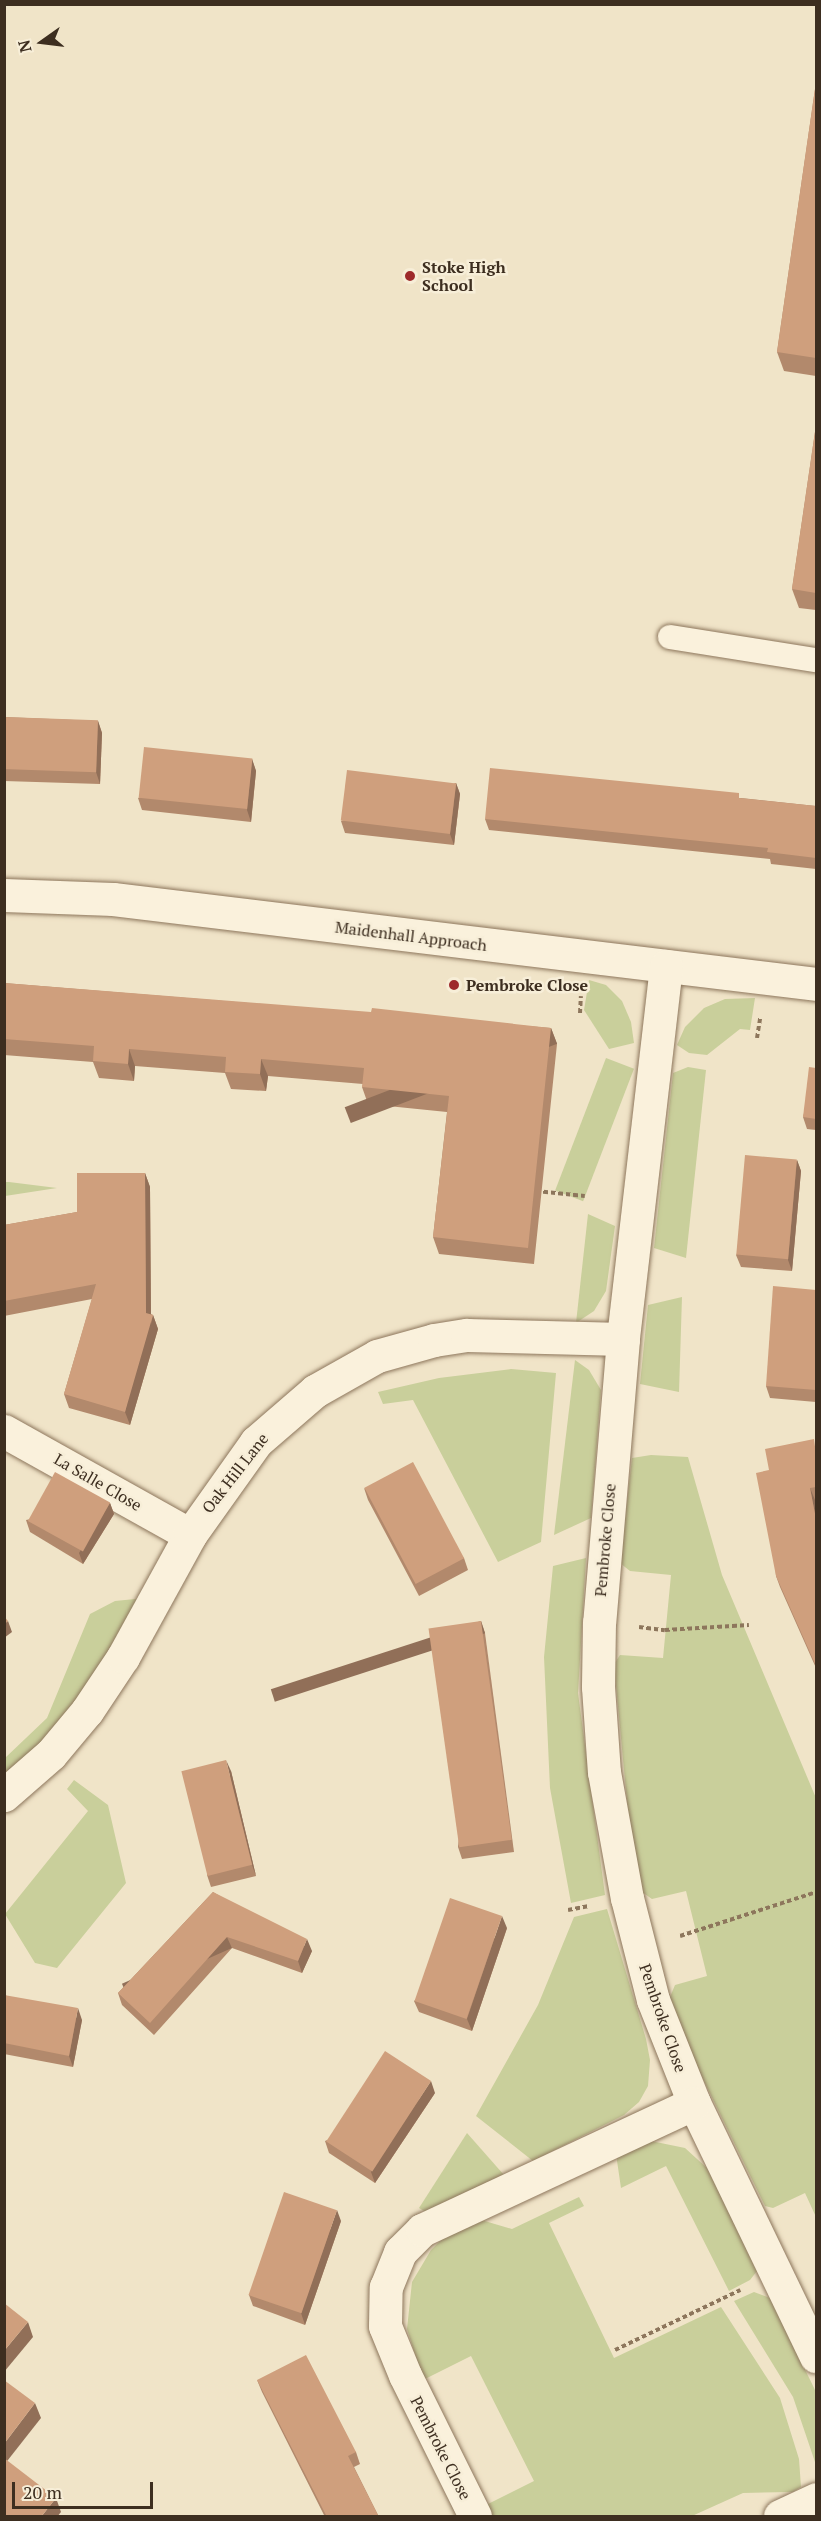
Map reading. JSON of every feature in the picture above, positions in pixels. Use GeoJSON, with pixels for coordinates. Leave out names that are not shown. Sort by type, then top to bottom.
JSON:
{"type":"FeatureCollection","features":[{"type":"Feature","properties":{"kind":"street","name":"Maidenhall Approach"},"geometry":{"type":"LineString","coordinates":[[4,895],[113,899],[816,984]]}},
{"type":"Feature","properties":{"kind":"street","name":"Pembroke Close"},"geometry":{"type":"LineString","coordinates":[[666,966],[623,1340],[599,1622],[598,1687],[604,1772],[638,1947],[653,2000],[694,2103],[816,2356]]}},
{"type":"Feature","properties":{"kind":"street","name":"Oak Hill Lane"},"geometry":{"type":"LineString","coordinates":[[4,1796],[51,1754],[87,1711],[123,1657],[190,1535],[256,1442],[284,1415],[315,1391],[377,1356],[403,1347],[467,1335],[623,1340]]}},
{"type":"Feature","properties":{"kind":"street","name":"La Salle Close"},"geometry":{"type":"LineString","coordinates":[[4,1431],[190,1535]]}},
{"type":"Feature","properties":{"kind":"street","name":"Pembroke Close"},"geometry":{"type":"LineString","coordinates":[[475,2517],[405,2375],[385,2326],[386,2287],[400,2252],[423,2229],[694,2103]]}},
{"type":"Feature","properties":{"kind":"street"},"geometry":{"type":"LineString","coordinates":[[780,2517],[816,2499]]}},
{"type":"Feature","properties":{"kind":"lane"},"geometry":{"type":"LineString","coordinates":[[669,637],[816,660]]}},
{"type":"Feature","properties":{"kind":"path"},"geometry":{"type":"LineString","coordinates":[[536,1191],[585,1196]]}},
{"type":"Feature","properties":{"kind":"path"},"geometry":{"type":"LineString","coordinates":[[599,1622],[665,1630],[749,1625]]}},
{"type":"Feature","properties":{"kind":"path"},"geometry":{"type":"LineString","coordinates":[[638,1947],[816,1893]]}},
{"type":"Feature","properties":{"kind":"path"},"geometry":{"type":"LineString","coordinates":[[615,2350],[776,2273]]}},
{"type":"Feature","properties":{"kind":"path"},"geometry":{"type":"LineString","coordinates":[[659,2323],[662,2328]]}},
{"type":"Feature","properties":{"kind":"green space"},"geometry":{"type":"Polygon","coordinates":[[[589,980],[606,985],[622,1001],[631,1022],[634,1043],[609,1049],[584,1010],[589,980]]]}},
{"type":"Feature","properties":{"kind":"green space"},"geometry":{"type":"Polygon","coordinates":[[[755,998],[750,1030],[740,1029],[707,1055],[689,1053],[677,1045],[685,1027],[704,1008],[725,999],[755,998]]]}},
{"type":"Feature","properties":{"kind":"green space"},"geometry":{"type":"Polygon","coordinates":[[[606,1058],[634,1069],[583,1201],[555,1191],[606,1058]]]}},
{"type":"Feature","properties":{"kind":"green space"},"geometry":{"type":"Polygon","coordinates":[[[688,1067],[706,1070],[686,1258],[654,1248],[673,1073],[688,1067]]]}},
{"type":"Feature","properties":{"kind":"green space"},"geometry":{"type":"Polygon","coordinates":[[[5,1182],[9,1182],[57,1188],[5,1196],[5,1182]]]}},
{"type":"Feature","properties":{"kind":"green space"},"geometry":{"type":"Polygon","coordinates":[[[588,1214],[615,1226],[606,1291],[594,1311],[576,1323],[588,1214]]]}},
{"type":"Feature","properties":{"kind":"green space"},"geometry":{"type":"Polygon","coordinates":[[[682,1297],[679,1392],[640,1384],[648,1305],[682,1297]]]}},
{"type":"Feature","properties":{"kind":"green space"},"geometry":{"type":"Polygon","coordinates":[[[575,1360],[589,1370],[601,1390],[591,1518],[554,1535],[575,1360]]]}},
{"type":"Feature","properties":{"kind":"green space"},"geometry":{"type":"Polygon","coordinates":[[[511,1369],[556,1373],[541,1542],[498,1562],[413,1400],[383,1404],[378,1392],[439,1378],[511,1369]]]}},
{"type":"Feature","properties":{"kind":"green space"},"geometry":{"type":"Polygon","coordinates":[[[651,1455],[688,1457],[722,1575],[816,1798],[816,2217],[805,2193],[773,2208],[765,2206],[699,2071],[670,1997],[675,1985],[707,1976],[686,1891],[652,1899],[642,1892],[628,1812],[614,1664],[620,1655],[663,1658],[671,1575],[630,1571],[620,1563],[632,1458],[651,1455]]]}},
{"type":"Feature","properties":{"kind":"green space"},"geometry":{"type":"Polygon","coordinates":[[[586,1558],[578,1693],[605,1895],[571,1903],[550,1788],[544,1657],[553,1566],[586,1558]]]}},
{"type":"Feature","properties":{"kind":"green space"},"geometry":{"type":"Polygon","coordinates":[[[145,1598],[104,1677],[5,1783],[5,1758],[47,1718],[90,1614],[115,1601],[145,1598]]]}},
{"type":"Feature","properties":{"kind":"green space"},"geometry":{"type":"Polygon","coordinates":[[[74,1780],[108,1805],[126,1883],[57,1968],[35,1963],[5,1914],[88,1811],[67,1789],[74,1780]]]}},
{"type":"Feature","properties":{"kind":"green space"},"geometry":{"type":"Polygon","coordinates":[[[607,1909],[646,2039],[650,2060],[648,2086],[639,2102],[624,2115],[533,2161],[476,2116],[538,2005],[574,1917],[607,1909]]]}},
{"type":"Feature","properties":{"kind":"green space"},"geometry":{"type":"Polygon","coordinates":[[[467,2133],[504,2175],[426,2212],[419,2208],[467,2133]]]}},
{"type":"Feature","properties":{"kind":"green space"},"geometry":{"type":"Polygon","coordinates":[[[651,2141],[685,2148],[708,2169],[757,2271],[750,2280],[729,2291],[666,2166],[621,2188],[616,2154],[651,2141]]]}},
{"type":"Feature","properties":{"kind":"green space"},"geometry":{"type":"Polygon","coordinates":[[[579,2197],[584,2206],[549,2223],[614,2358],[721,2307],[780,2398],[799,2459],[801,2487],[793,2492],[743,2493],[692,2516],[491,2516],[486,2505],[534,2481],[471,2356],[423,2380],[407,2329],[412,2282],[431,2250],[445,2236],[478,2219],[512,2229],[579,2197]]]}},
{"type":"Feature","properties":{"kind":"green space"},"geometry":{"type":"Polygon","coordinates":[[[754,2292],[770,2298],[816,2392],[816,2465],[793,2397],[734,2301],[754,2292]]]}},
{"type":"Feature","properties":{"kind":"building"},"geometry":{"type":"Polygon","coordinates":[[[816,82],[816,358],[777,352],[816,82]]]}},
{"type":"Feature","properties":{"kind":"building"},"geometry":{"type":"Polygon","coordinates":[[[816,425],[816,593],[792,589],[816,425]]]}},
{"type":"Feature","properties":{"kind":"building"},"geometry":{"type":"Polygon","coordinates":[[[4,717],[98,720],[96,772],[4,769],[4,717]]]}},
{"type":"Feature","properties":{"kind":"building"},"geometry":{"type":"Polygon","coordinates":[[[144,747],[252,758],[247,809],[139,798],[144,747]]]}},
{"type":"Feature","properties":{"kind":"building"},"geometry":{"type":"Polygon","coordinates":[[[490,768],[739,793],[739,798],[816,806],[816,858],[767,852],[768,848],[485,819],[490,768]]]}},
{"type":"Feature","properties":{"kind":"building"},"geometry":{"type":"Polygon","coordinates":[[[347,770],[456,783],[450,834],[341,821],[347,770]]]}},
{"type":"Feature","properties":{"kind":"building"},"geometry":{"type":"Polygon","coordinates":[[[4,983],[371,1012],[372,1008],[551,1028],[528,1248],[433,1237],[449,1096],[362,1087],[364,1068],[261,1059],[260,1074],[225,1072],[226,1057],[129,1049],[128,1064],[93,1061],[94,1046],[4,1039],[4,983]]]}},
{"type":"Feature","properties":{"kind":"building"},"geometry":{"type":"Polygon","coordinates":[[[809,1067],[816,1068],[816,1119],[803,1117],[809,1067]]]}},
{"type":"Feature","properties":{"kind":"building"},"geometry":{"type":"Polygon","coordinates":[[[745,1155],[797,1160],[788,1259],[736,1255],[745,1155]]]}},
{"type":"Feature","properties":{"kind":"building"},"geometry":{"type":"Polygon","coordinates":[[[77,1173],[145,1173],[146,1313],[153,1315],[125,1412],[64,1394],[96,1284],[4,1301],[4,1225],[77,1212],[77,1173]]]}},
{"type":"Feature","properties":{"kind":"building"},"geometry":{"type":"Polygon","coordinates":[[[773,1286],[816,1290],[816,1390],[766,1386],[773,1286]]]}},
{"type":"Feature","properties":{"kind":"building"},"geometry":{"type":"Polygon","coordinates":[[[814,1439],[816,1487],[810,1488],[816,1519],[816,1666],[776,1576],[756,1473],[769,1470],[765,1449],[814,1439]]]}},
{"type":"Feature","properties":{"kind":"building"},"geometry":{"type":"Polygon","coordinates":[[[413,1462],[464,1558],[416,1584],[364,1488],[413,1462]]]}},
{"type":"Feature","properties":{"kind":"building"},"geometry":{"type":"Polygon","coordinates":[[[55,1472],[110,1503],[83,1552],[28,1521],[55,1472]]]}},
{"type":"Feature","properties":{"kind":"building"},"geometry":{"type":"Polygon","coordinates":[[[481,1621],[512,1840],[459,1847],[429,1628],[481,1621]]]}},
{"type":"Feature","properties":{"kind":"building"},"geometry":{"type":"Polygon","coordinates":[[[226,1760],[252,1865],[207,1876],[181,1771],[226,1760]]]}},
{"type":"Feature","properties":{"kind":"building"},"geometry":{"type":"Polygon","coordinates":[[[213,1892],[307,1939],[298,1961],[227,1937],[150,2023],[118,1993],[213,1892]]]}},
{"type":"Feature","properties":{"kind":"building"},"geometry":{"type":"Polygon","coordinates":[[[450,1898],[502,1916],[467,2019],[415,2001],[450,1898]]]}},
{"type":"Feature","properties":{"kind":"building"},"geometry":{"type":"Polygon","coordinates":[[[4,1995],[78,2008],[69,2056],[4,2043],[4,1995]]]}},
{"type":"Feature","properties":{"kind":"building"},"geometry":{"type":"Polygon","coordinates":[[[385,2051],[431,2081],[372,2172],[326,2142],[385,2051]]]}},
{"type":"Feature","properties":{"kind":"building"},"geometry":{"type":"Polygon","coordinates":[[[284,2192],[337,2210],[301,2313],[249,2295],[284,2192]]]}},
{"type":"Feature","properties":{"kind":"building"},"geometry":{"type":"Polygon","coordinates":[[[4,2303],[28,2322],[4,2351],[4,2303]]]}},
{"type":"Feature","properties":{"kind":"building"},"geometry":{"type":"Polygon","coordinates":[[[306,2355],[356,2452],[348,2456],[379,2517],[327,2517],[257,2380],[306,2355]]]}},
{"type":"Feature","properties":{"kind":"building"},"geometry":{"type":"Polygon","coordinates":[[[4,2380],[35,2403],[4,2444],[4,2380]]]}},
{"type":"Feature","properties":{"kind":"building"},"geometry":{"type":"Polygon","coordinates":[[[4,2458],[56,2498],[41,2517],[4,2517],[4,2458]]]}},
{"type":"Feature","properties":{"kind":"place","name":"Stoke High School"},"geometry":{"type":"Point","coordinates":[410,276]}},
{"type":"Feature","properties":{"kind":"place","name":"Pembroke Close"},"geometry":{"type":"Point","coordinates":[454,985]}}]}
